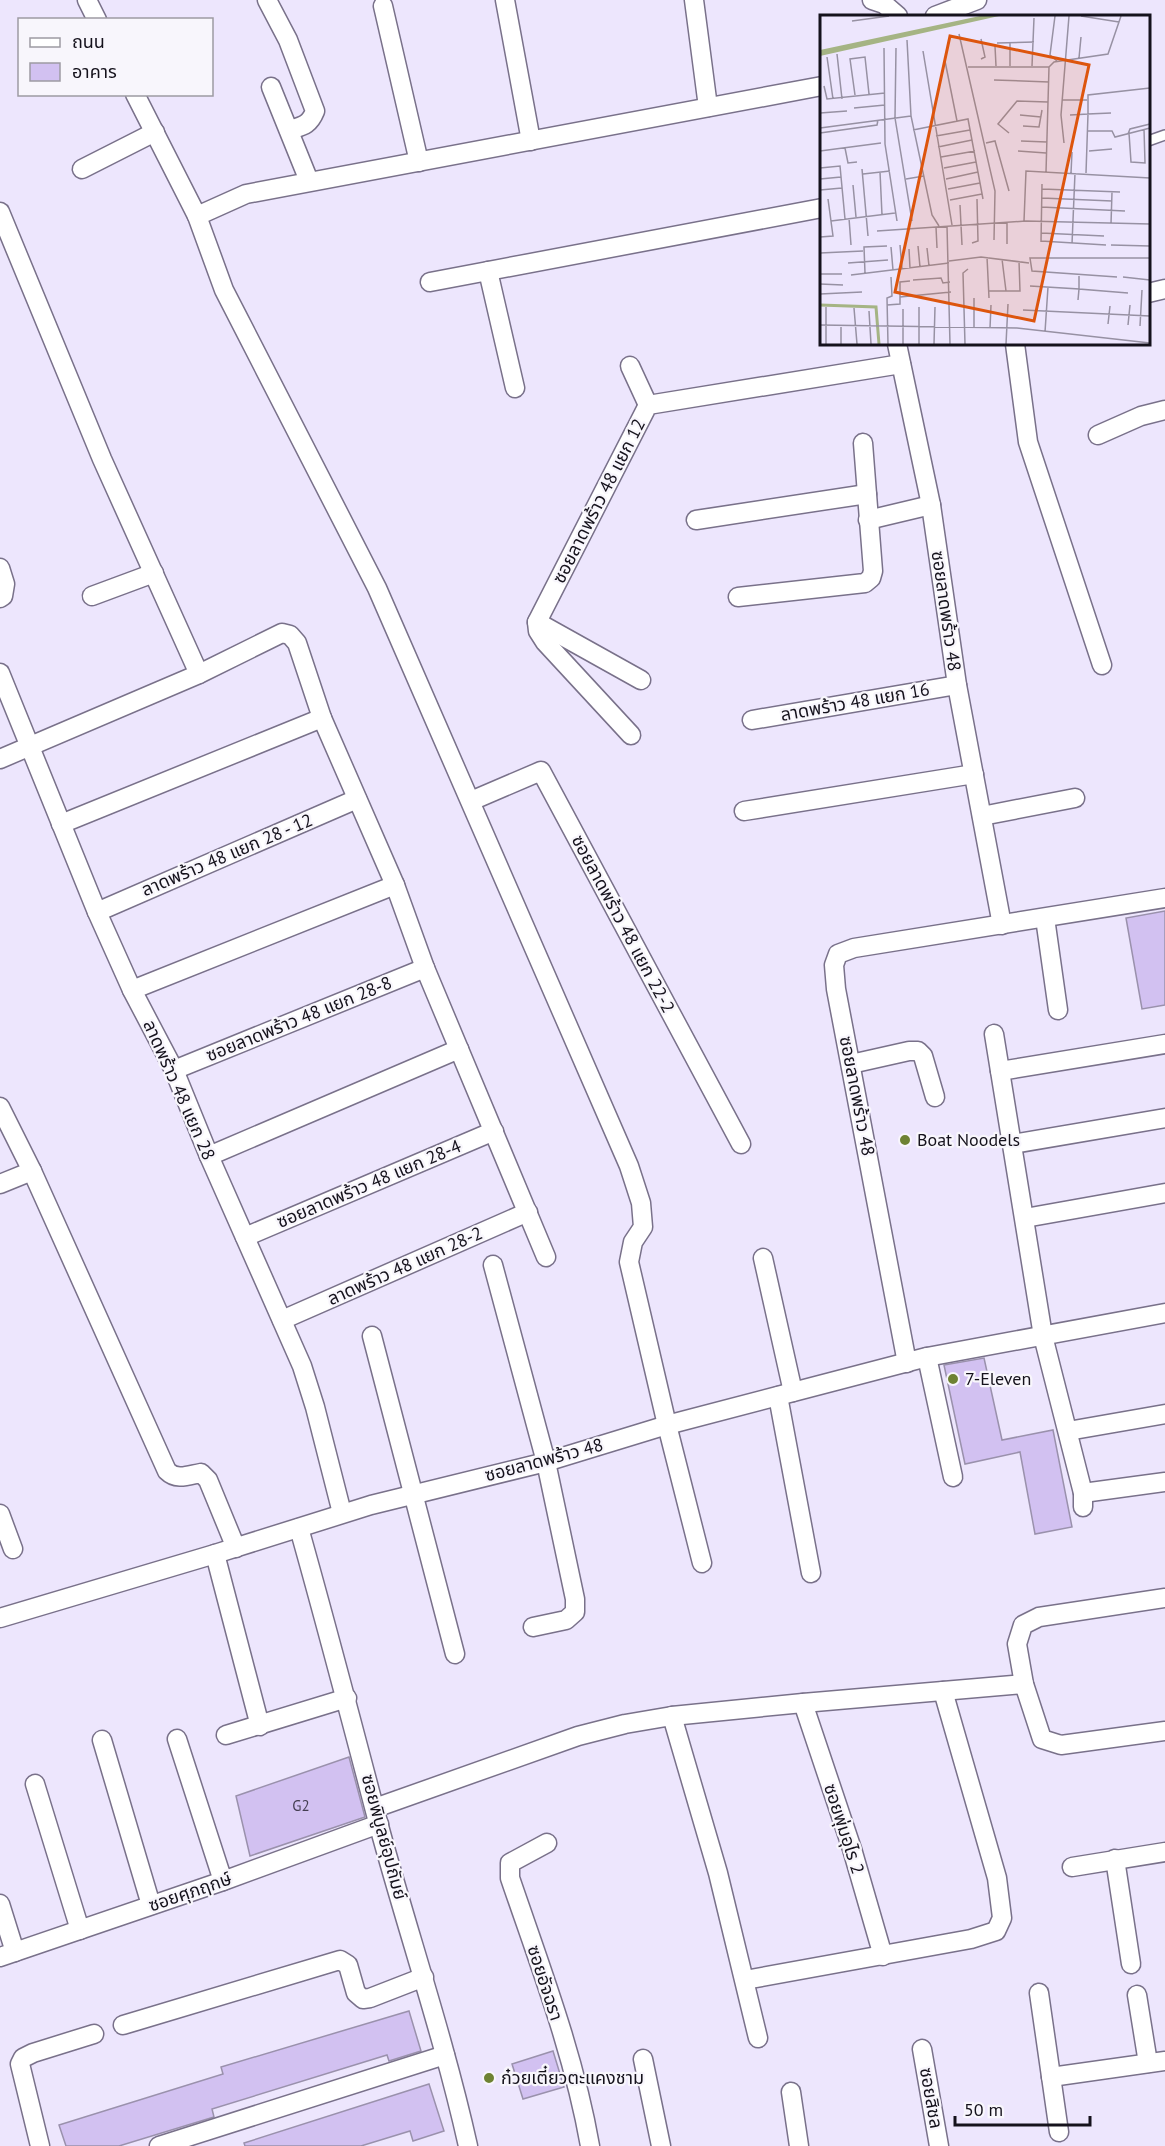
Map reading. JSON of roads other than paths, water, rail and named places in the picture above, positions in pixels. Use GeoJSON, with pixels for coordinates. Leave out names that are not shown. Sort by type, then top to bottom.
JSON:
{"type":"FeatureCollection","features":[{"type":"Feature","properties":{"kind":"street"},"geometry":{"type":"LineString","coordinates":[[87,0],[96,18]]}},
{"type":"Feature","properties":{"kind":"street"},"geometry":{"type":"LineString","coordinates":[[267,0],[288,40],[315,111],[311,120],[305,125],[289,130]]}},
{"type":"Feature","properties":{"kind":"street"},"geometry":{"type":"LineString","coordinates":[[505,0],[531,141]]}},
{"type":"Feature","properties":{"kind":"street"},"geometry":{"type":"LineString","coordinates":[[694,0],[708,107]]}},
{"type":"Feature","properties":{"kind":"street"},"geometry":{"type":"LineString","coordinates":[[872,0],[884,4],[897,15]]}},
{"type":"Feature","properties":{"kind":"street"},"geometry":{"type":"LineString","coordinates":[[938,15],[977,0]]}},
{"type":"Feature","properties":{"kind":"street"},"geometry":{"type":"LineString","coordinates":[[383,6],[419,162]]}},
{"type":"Feature","properties":{"kind":"street"},"geometry":{"type":"LineString","coordinates":[[197,216],[246,194],[820,86]]}},
{"type":"Feature","properties":{"kind":"street"},"geometry":{"type":"LineString","coordinates":[[271,87],[309,181]]}},
{"type":"Feature","properties":{"kind":"street"},"geometry":{"type":"LineString","coordinates":[[136,96],[197,216],[224,290],[377,588],[629,1166],[641,1203],[643,1227],[633,1242],[629,1262],[702,1563]]}},
{"type":"Feature","properties":{"kind":"street"},"geometry":{"type":"LineString","coordinates":[[81,169],[155,132]]}},
{"type":"Feature","properties":{"kind":"street"},"geometry":{"type":"LineString","coordinates":[[430,282],[820,208]]}},
{"type":"Feature","properties":{"kind":"street"},"geometry":{"type":"LineString","coordinates":[[0,212],[102,459],[199,674]]}},
{"type":"Feature","properties":{"kind":"street"},"geometry":{"type":"LineString","coordinates":[[488,271],[515,388]]}},
{"type":"Feature","properties":{"kind":"street"},"geometry":{"type":"LineString","coordinates":[[1150,293],[1165,289]]}},
{"type":"Feature","properties":{"kind":"street","name":"ซอยลาดพร้าว 48"},"geometry":{"type":"LineString","coordinates":[[0,1618],[236,1548],[342,1513],[414,1493],[546,1462],[667,1425],[907,1363],[834,965],[838,954],[854,948],[1002,925],[957,685],[931,505],[897,345]]}},
{"type":"Feature","properties":{"kind":"street"},"geometry":{"type":"LineString","coordinates":[[1015,345],[1028,442],[1102,665]]}},
{"type":"Feature","properties":{"kind":"street","name":"ซอยลาดพร้าว 48 แยก 12"},"geometry":{"type":"LineString","coordinates":[[537,622],[648,405],[901,364]]}},
{"type":"Feature","properties":{"kind":"street"},"geometry":{"type":"LineString","coordinates":[[630,366],[648,405]]}},
{"type":"Feature","properties":{"kind":"street"},"geometry":{"type":"LineString","coordinates":[[1098,435],[1141,416],[1165,410]]}},
{"type":"Feature","properties":{"kind":"street"},"geometry":{"type":"LineString","coordinates":[[738,597],[865,583],[871,578],[873,571],[863,443]]}},
{"type":"Feature","properties":{"kind":"street"},"geometry":{"type":"LineString","coordinates":[[696,520],[867,494]]}},
{"type":"Feature","properties":{"kind":"street"},"geometry":{"type":"LineString","coordinates":[[868,520],[931,505]]}},
{"type":"Feature","properties":{"kind":"street"},"geometry":{"type":"LineString","coordinates":[[0,568],[5,584],[3,596],[0,598]]}},
{"type":"Feature","properties":{"kind":"street"},"geometry":{"type":"LineString","coordinates":[[92,596],[154,573]]}},
{"type":"Feature","properties":{"kind":"street"},"geometry":{"type":"LineString","coordinates":[[537,622],[641,680]]}},
{"type":"Feature","properties":{"kind":"street"},"geometry":{"type":"LineString","coordinates":[[537,622],[538,631],[545,642],[631,735]]}},
{"type":"Feature","properties":{"kind":"street"},"geometry":{"type":"LineString","coordinates":[[0,759],[199,674],[282,633],[290,635],[297,643],[322,718],[395,885],[425,968],[546,1257]]}},
{"type":"Feature","properties":{"kind":"street","name":"ลาดพร้าว 48 แยก 28"},"geometry":{"type":"LineString","coordinates":[[0,673],[97,912],[132,990],[174,1070],[209,1156],[282,1320],[308,1384],[342,1513]]}},
{"type":"Feature","properties":{"kind":"street","name":"ลาดพร้าว 48 แยก 16"},"geometry":{"type":"LineString","coordinates":[[752,720],[957,685]]}},
{"type":"Feature","properties":{"kind":"street"},"geometry":{"type":"LineString","coordinates":[[61,824],[322,718]]}},
{"type":"Feature","properties":{"kind":"street","name":"ซอยลาดพร้าว 48 แยก 22-2"},"geometry":{"type":"LineString","coordinates":[[471,801],[541,771],[741,1144]]}},
{"type":"Feature","properties":{"kind":"street"},"geometry":{"type":"LineString","coordinates":[[744,812],[974,774]]}},
{"type":"Feature","properties":{"kind":"street"},"geometry":{"type":"LineString","coordinates":[[982,816],[1075,798]]}},
{"type":"Feature","properties":{"kind":"street","name":"ลาดพร้าว 48 แยก 28 - 12"},"geometry":{"type":"LineString","coordinates":[[97,912],[357,799]]}},
{"type":"Feature","properties":{"kind":"street"},"geometry":{"type":"LineString","coordinates":[[132,990],[395,885]]}},
{"type":"Feature","properties":{"kind":"street"},"geometry":{"type":"LineString","coordinates":[[1002,925],[1165,898]]}},
{"type":"Feature","properties":{"kind":"street"},"geometry":{"type":"LineString","coordinates":[[1045,918],[1058,1010]]}},
{"type":"Feature","properties":{"kind":"street","name":"ซอยลาดพร้าว 48 แยก 28-8"},"geometry":{"type":"LineString","coordinates":[[174,1070],[425,968]]}},
{"type":"Feature","properties":{"kind":"street"},"geometry":{"type":"LineString","coordinates":[[994,1034],[1043,1336],[1083,1500],[1165,1482]]}},
{"type":"Feature","properties":{"kind":"street"},"geometry":{"type":"LineString","coordinates":[[1000,1071],[1165,1044]]}},
{"type":"Feature","properties":{"kind":"street"},"geometry":{"type":"LineString","coordinates":[[209,1156],[459,1049]]}},
{"type":"Feature","properties":{"kind":"street"},"geometry":{"type":"LineString","coordinates":[[851,1064],[918,1051],[923,1056],[935,1097]]}},
{"type":"Feature","properties":{"kind":"street"},"geometry":{"type":"LineString","coordinates":[[0,1107],[32,1172],[167,1471],[178,1477],[201,1473],[208,1480],[236,1548]]}},
{"type":"Feature","properties":{"kind":"street"},"geometry":{"type":"LineString","coordinates":[[1013,1144],[1165,1118]]}},
{"type":"Feature","properties":{"kind":"street","name":"ซอยลาดพร้าว 48 แยก 28-4"},"geometry":{"type":"LineString","coordinates":[[245,1237],[494,1131]]}},
{"type":"Feature","properties":{"kind":"street"},"geometry":{"type":"LineString","coordinates":[[0,1184],[32,1172]]}},
{"type":"Feature","properties":{"kind":"street"},"geometry":{"type":"LineString","coordinates":[[1025,1218],[1165,1193]]}},
{"type":"Feature","properties":{"kind":"street","name":"ลาดพร้าว 48 แยก 28-2"},"geometry":{"type":"LineString","coordinates":[[282,1320],[528,1212]]}},
{"type":"Feature","properties":{"kind":"street"},"geometry":{"type":"LineString","coordinates":[[763,1258],[786,1394],[811,1574]]}},
{"type":"Feature","properties":{"kind":"street"},"geometry":{"type":"LineString","coordinates":[[494,1265],[546,1462],[575,1599],[575,1612],[566,1620],[533,1627]]}},
{"type":"Feature","properties":{"kind":"street"},"geometry":{"type":"LineString","coordinates":[[907,1363],[927,1357],[1165,1313]]}},
{"type":"Feature","properties":{"kind":"street"},"geometry":{"type":"LineString","coordinates":[[372,1336],[455,1654]]}},
{"type":"Feature","properties":{"kind":"street"},"geometry":{"type":"LineString","coordinates":[[927,1357],[953,1477]]}},
{"type":"Feature","properties":{"kind":"street"},"geometry":{"type":"LineString","coordinates":[[1068,1431],[1165,1414]]}},
{"type":"Feature","properties":{"kind":"street"},"geometry":{"type":"LineString","coordinates":[[0,1514],[13,1549]]}},
{"type":"Feature","properties":{"kind":"street","name":"ซอยพิบูลย์อุปถัมย์"},"geometry":{"type":"LineString","coordinates":[[298,1528],[424,1977],[468,2146]]}},
{"type":"Feature","properties":{"kind":"street"},"geometry":{"type":"LineString","coordinates":[[215,1554],[260,1726]]}},
{"type":"Feature","properties":{"kind":"street"},"geometry":{"type":"LineString","coordinates":[[1165,1598],[1039,1617],[1023,1625],[1017,1644],[1023,1684],[1042,1740],[1061,1745],[1165,1731]]}},
{"type":"Feature","properties":{"kind":"street","name":"ซอยศุภฤกษ์"},"geometry":{"type":"LineString","coordinates":[[7,1954],[223,1881],[377,1816],[578,1736],[625,1724],[672,1716],[1023,1684]]}},
{"type":"Feature","properties":{"kind":"street"},"geometry":{"type":"LineString","coordinates":[[745,1980],[971,1939],[996,1931],[1002,1918],[997,1878],[943,1691]]}},
{"type":"Feature","properties":{"kind":"street"},"geometry":{"type":"LineString","coordinates":[[226,1735],[347,1698]]}},
{"type":"Feature","properties":{"kind":"street","name":"ซอยพุ่มอุไร 2"},"geometry":{"type":"LineString","coordinates":[[803,1703],[852,1849],[883,1956]]}},
{"type":"Feature","properties":{"kind":"street"},"geometry":{"type":"LineString","coordinates":[[672,1716],[718,1873],[758,2038]]}},
{"type":"Feature","properties":{"kind":"street"},"geometry":{"type":"LineString","coordinates":[[177,1739],[223,1881]]}},
{"type":"Feature","properties":{"kind":"street"},"geometry":{"type":"LineString","coordinates":[[102,1740],[152,1905]]}},
{"type":"Feature","properties":{"kind":"street"},"geometry":{"type":"LineString","coordinates":[[35,1784],[80,1930]]}},
{"type":"Feature","properties":{"kind":"street","name":"ซอยอัจฉรา"},"geometry":{"type":"LineString","coordinates":[[548,1843],[510,1863],[510,1878],[555,2008],[582,2102],[590,2146]]}},
{"type":"Feature","properties":{"kind":"street"},"geometry":{"type":"LineString","coordinates":[[1072,1867],[1165,1852]]}},
{"type":"Feature","properties":{"kind":"street"},"geometry":{"type":"LineString","coordinates":[[1115,1859],[1131,1964]]}},
{"type":"Feature","properties":{"kind":"street"},"geometry":{"type":"LineString","coordinates":[[0,1904],[7,1954]]}},
{"type":"Feature","properties":{"kind":"street"},"geometry":{"type":"LineString","coordinates":[[123,2025],[340,1960],[348,1965],[356,1993],[363,1999],[424,1977]]}},
{"type":"Feature","properties":{"kind":"street"},"geometry":{"type":"LineString","coordinates":[[1040,1993],[1059,2132]]}},
{"type":"Feature","properties":{"kind":"street"},"geometry":{"type":"LineString","coordinates":[[1051,2077],[1157,2062],[1137,1995]]}},
{"type":"Feature","properties":{"kind":"street"},"geometry":{"type":"LineString","coordinates":[[40,2146],[20,2064],[23,2058],[33,2053],[94,2034]]}},
{"type":"Feature","properties":{"kind":"street","name":"ซอยสิชล"},"geometry":{"type":"LineString","coordinates":[[922,2049],[939,2146]]}},
{"type":"Feature","properties":{"kind":"street"},"geometry":{"type":"LineString","coordinates":[[159,2146],[445,2055]]}},
{"type":"Feature","properties":{"kind":"street"},"geometry":{"type":"LineString","coordinates":[[643,2059],[660,2146]]}},
{"type":"Feature","properties":{"kind":"street"},"geometry":{"type":"LineString","coordinates":[[791,2092],[799,2146]]}},
{"type":"Feature","properties":{"kind":"lane"},"geometry":{"type":"LineString","coordinates":[[1150,141],[1165,135]]}},
{"type":"Feature","properties":{"kind":"place","name":"Boat Noodels"},"geometry":{"type":"Point","coordinates":[905,1140]}},
{"type":"Feature","properties":{"kind":"place","name":"7-Eleven"},"geometry":{"type":"Point","coordinates":[953,1379]}},
{"type":"Feature","properties":{"kind":"place","name":"ก๋วยเตี๋ยวตะแคงชาม"},"geometry":{"type":"Point","coordinates":[489,2078]}}]}
